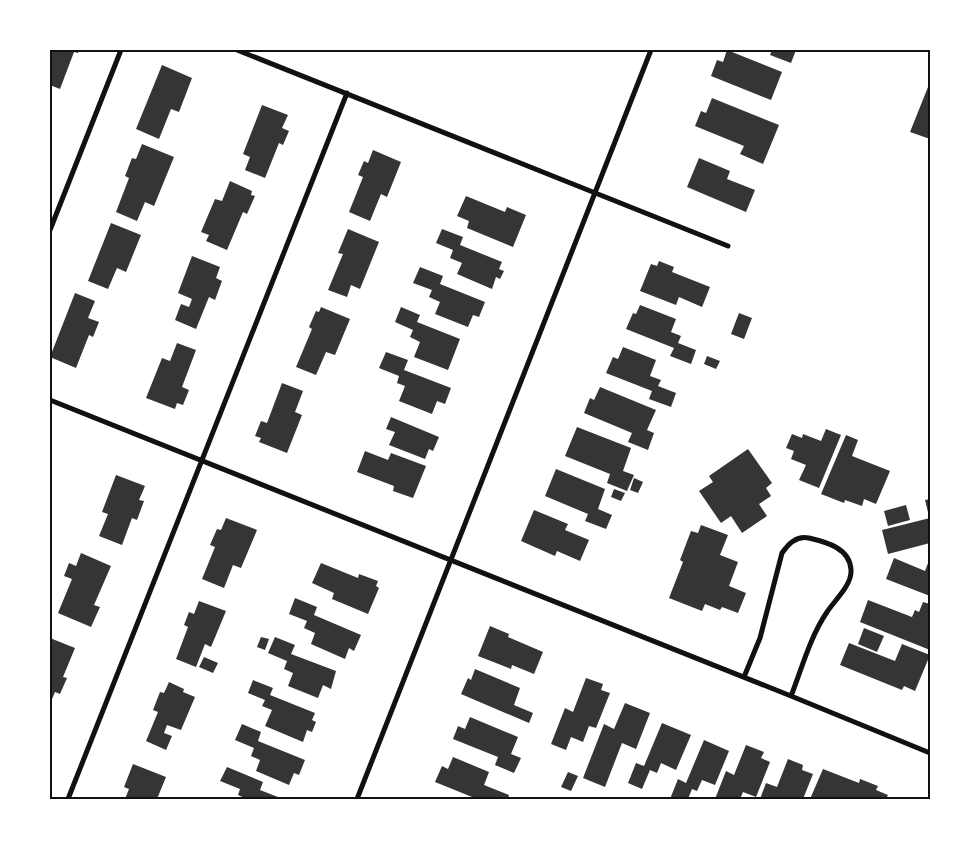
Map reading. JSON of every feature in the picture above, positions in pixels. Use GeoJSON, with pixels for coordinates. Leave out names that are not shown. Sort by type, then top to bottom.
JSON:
{"type":"FeatureCollection","features":[{"type":"Feature","properties":{"kind":"street"},"geometry":{"type":"LineString","coordinates":[[50,230],[121,50]]}},
{"type":"Feature","properties":{"kind":"street"},"geometry":{"type":"LineString","coordinates":[[238,50],[728,246]]}},
{"type":"Feature","properties":{"kind":"street"},"geometry":{"type":"LineString","coordinates":[[357,799],[652,50]]}},
{"type":"Feature","properties":{"kind":"street"},"geometry":{"type":"LineString","coordinates":[[68,799],[347,93]]}},
{"type":"Feature","properties":{"kind":"street"},"geometry":{"type":"LineString","coordinates":[[50,400],[930,753]]}},
{"type":"Feature","properties":{"kind":"street"},"geometry":{"type":"LineString","coordinates":[[744,677],[760,638],[782,554],[789,544],[799,538],[806,537],[826,542],[842,550],[849,559],[852,570],[849,582],[826,614],[810,644],[791,696]]}},
{"type":"Feature","properties":{"kind":"building"},"geometry":{"type":"Polygon","coordinates":[[[50,50],[79,50],[78,53],[74,52],[60,89],[50,85],[50,50]]]}},
{"type":"Feature","properties":{"kind":"building"},"geometry":{"type":"Polygon","coordinates":[[[727,50],[782,72],[771,100],[711,76],[717,60],[723,62],[727,50]]]}},
{"type":"Feature","properties":{"kind":"building"},"geometry":{"type":"Polygon","coordinates":[[[772,50],[796,50],[791,63],[770,55],[772,50]]]}},
{"type":"Feature","properties":{"kind":"building"},"geometry":{"type":"Polygon","coordinates":[[[162,65],[192,78],[179,112],[171,109],[159,139],[136,129],[162,65]]]}},
{"type":"Feature","properties":{"kind":"building"},"geometry":{"type":"Polygon","coordinates":[[[930,82],[930,139],[910,132],[930,82]]]}},
{"type":"Feature","properties":{"kind":"building"},"geometry":{"type":"Polygon","coordinates":[[[712,98],[779,125],[763,164],[740,154],[744,146],[695,126],[701,111],[706,113],[712,98]]]}},
{"type":"Feature","properties":{"kind":"building"},"geometry":{"type":"Polygon","coordinates":[[[262,105],[288,115],[282,128],[289,131],[283,145],[279,143],[265,178],[245,170],[250,157],[243,154],[262,105]]]}},
{"type":"Feature","properties":{"kind":"building"},"geometry":{"type":"Polygon","coordinates":[[[142,144],[174,157],[154,206],[145,202],[137,221],[116,212],[129,178],[125,176],[132,158],[136,159],[142,144]]]}},
{"type":"Feature","properties":{"kind":"building"},"geometry":{"type":"Polygon","coordinates":[[[373,150],[401,162],[387,197],[381,194],[370,221],[349,212],[363,177],[358,175],[364,161],[368,163],[373,150]]]}},
{"type":"Feature","properties":{"kind":"building"},"geometry":{"type":"Polygon","coordinates":[[[699,158],[730,171],[727,179],[755,190],[746,212],[687,187],[699,158]]]}},
{"type":"Feature","properties":{"kind":"building"},"geometry":{"type":"Polygon","coordinates":[[[230,181],[252,191],[251,195],[255,196],[247,214],[243,212],[227,250],[206,241],[209,235],[201,232],[215,199],[222,201],[230,181]]]}},
{"type":"Feature","properties":{"kind":"building"},"geometry":{"type":"Polygon","coordinates":[[[466,196],[505,212],[507,207],[526,215],[513,247],[467,228],[469,221],[457,216],[466,196]]]}},
{"type":"Feature","properties":{"kind":"building"},"geometry":{"type":"Polygon","coordinates":[[[111,223],[141,235],[126,272],[117,268],[108,289],[88,281],[111,223]]]}},
{"type":"Feature","properties":{"kind":"building"},"geometry":{"type":"Polygon","coordinates":[[[348,229],[379,242],[360,289],[351,285],[347,297],[328,290],[343,254],[338,253],[348,229]]]}},
{"type":"Feature","properties":{"kind":"building"},"geometry":{"type":"Polygon","coordinates":[[[442,229],[463,237],[460,245],[502,262],[499,269],[504,271],[500,279],[496,277],[492,289],[457,274],[462,263],[450,258],[453,250],[436,243],[442,229]]]}},
{"type":"Feature","properties":{"kind":"building"},"geometry":{"type":"Polygon","coordinates":[[[192,256],[220,267],[216,278],[222,281],[215,300],[209,297],[196,329],[175,320],[181,304],[189,307],[192,299],[178,293],[192,256]]]}},
{"type":"Feature","properties":{"kind":"building"},"geometry":{"type":"Polygon","coordinates":[[[659,261],[674,267],[672,272],[710,287],[702,307],[679,297],[676,305],[640,291],[651,264],[657,266],[659,261]]]}},
{"type":"Feature","properties":{"kind":"building"},"geometry":{"type":"Polygon","coordinates":[[[420,267],[443,276],[440,284],[485,302],[479,317],[473,315],[468,327],[435,314],[440,302],[429,297],[432,290],[413,283],[420,267]]]}},
{"type":"Feature","properties":{"kind":"building"},"geometry":{"type":"Polygon","coordinates":[[[75,293],[95,301],[88,318],[99,322],[93,337],[89,335],[76,368],[50,357],[75,293]]]}},
{"type":"Feature","properties":{"kind":"building"},"geometry":{"type":"Polygon","coordinates":[[[640,305],[676,319],[671,332],[681,336],[678,343],[696,350],[691,364],[670,356],[674,348],[626,329],[633,313],[636,314],[640,305]]]}},
{"type":"Feature","properties":{"kind":"building"},"geometry":{"type":"Polygon","coordinates":[[[321,307],[350,319],[335,355],[326,352],[316,375],[296,367],[312,329],[309,327],[316,311],[319,312],[321,307]]]}},
{"type":"Feature","properties":{"kind":"building"},"geometry":{"type":"Polygon","coordinates":[[[401,307],[420,315],[417,322],[460,339],[448,370],[414,357],[420,342],[410,337],[413,330],[395,322],[401,307]]]}},
{"type":"Feature","properties":{"kind":"building"},"geometry":{"type":"Polygon","coordinates":[[[739,313],[752,318],[744,339],[731,334],[739,313]]]}},
{"type":"Feature","properties":{"kind":"building"},"geometry":{"type":"Polygon","coordinates":[[[177,343],[196,350],[182,387],[189,390],[183,405],[177,403],[175,409],[146,398],[162,358],[170,361],[177,343]]]}},
{"type":"Feature","properties":{"kind":"building"},"geometry":{"type":"Polygon","coordinates":[[[623,347],[656,360],[650,376],[661,380],[658,386],[676,393],[671,407],[649,399],[652,391],[606,373],[613,357],[618,359],[623,347]]]}},
{"type":"Feature","properties":{"kind":"building"},"geometry":{"type":"Polygon","coordinates":[[[386,352],[408,360],[404,370],[451,388],[445,404],[437,401],[432,414],[399,401],[405,386],[397,383],[399,376],[379,368],[386,352]]]}},
{"type":"Feature","properties":{"kind":"building"},"geometry":{"type":"Polygon","coordinates":[[[707,356],[720,361],[716,369],[704,364],[707,356]]]}},
{"type":"Feature","properties":{"kind":"building"},"geometry":{"type":"Polygon","coordinates":[[[282,383],[303,391],[295,412],[302,415],[287,453],[259,442],[261,438],[255,436],[261,421],[267,423],[282,383]]]}},
{"type":"Feature","properties":{"kind":"building"},"geometry":{"type":"Polygon","coordinates":[[[600,387],[656,410],[647,430],[654,433],[648,450],[628,442],[632,433],[584,413],[590,398],[594,400],[600,387]]]}},
{"type":"Feature","properties":{"kind":"building"},"geometry":{"type":"Polygon","coordinates":[[[391,417],[439,437],[433,451],[429,449],[425,459],[389,445],[395,432],[386,429],[391,417]]]}},
{"type":"Feature","properties":{"kind":"building"},"geometry":{"type":"Polygon","coordinates":[[[577,427],[631,448],[623,471],[634,475],[627,491],[607,483],[610,474],[565,456],[577,427]]]}},
{"type":"Feature","properties":{"kind":"building"},"geometry":{"type":"Polygon","coordinates":[[[826,429],[841,435],[819,488],[799,480],[806,465],[791,459],[794,451],[786,448],[792,434],[802,438],[803,434],[821,441],[826,429]]]}},
{"type":"Feature","properties":{"kind":"building"},"geometry":{"type":"Polygon","coordinates":[[[846,435],[858,440],[852,456],[890,471],[876,504],[864,499],[862,506],[845,500],[844,503],[821,494],[846,435]]]}},
{"type":"Feature","properties":{"kind":"building"},"geometry":{"type":"Polygon","coordinates":[[[748,449],[772,483],[766,488],[771,496],[759,504],[767,516],[742,533],[731,516],[721,523],[699,491],[713,482],[709,476],[748,449]]]}},
{"type":"Feature","properties":{"kind":"building"},"geometry":{"type":"Polygon","coordinates":[[[365,451],[388,460],[391,453],[426,466],[413,498],[393,491],[394,486],[357,472],[365,451]]]}},
{"type":"Feature","properties":{"kind":"building"},"geometry":{"type":"Polygon","coordinates":[[[556,469],[605,489],[598,509],[612,515],[606,529],[585,521],[588,514],[545,496],[556,469]]]}},
{"type":"Feature","properties":{"kind":"building"},"geometry":{"type":"Polygon","coordinates":[[[116,475],[145,486],[139,500],[144,501],[137,520],[132,518],[122,545],[99,536],[108,514],[102,512],[116,475]]]}},
{"type":"Feature","properties":{"kind":"building"},"geometry":{"type":"Polygon","coordinates":[[[634,478],[643,482],[638,493],[630,490],[634,478]]]}},
{"type":"Feature","properties":{"kind":"building"},"geometry":{"type":"Polygon","coordinates":[[[614,489],[625,493],[621,501],[611,497],[614,489]]]}},
{"type":"Feature","properties":{"kind":"building"},"geometry":{"type":"Polygon","coordinates":[[[930,499],[930,515],[929,516],[925,500],[930,499]]]}},
{"type":"Feature","properties":{"kind":"building"},"geometry":{"type":"Polygon","coordinates":[[[906,505],[910,520],[888,526],[884,511],[906,505]]]}},
{"type":"Feature","properties":{"kind":"building"},"geometry":{"type":"Polygon","coordinates":[[[534,510],[568,524],[565,530],[589,540],[580,561],[557,551],[555,556],[521,541],[534,510]]]}},
{"type":"Feature","properties":{"kind":"building"},"geometry":{"type":"Polygon","coordinates":[[[226,518],[257,530],[241,568],[233,565],[224,588],[202,579],[215,547],[210,545],[217,529],[221,530],[226,518]]]}},
{"type":"Feature","properties":{"kind":"building"},"geometry":{"type":"Polygon","coordinates":[[[930,518],[930,543],[888,554],[882,530],[930,518]]]}},
{"type":"Feature","properties":{"kind":"building"},"geometry":{"type":"Polygon","coordinates":[[[701,525],[728,535],[720,555],[738,562],[729,586],[746,593],[738,613],[722,607],[720,610],[705,604],[702,611],[669,598],[683,562],[680,560],[691,531],[698,533],[701,525]]]}},
{"type":"Feature","properties":{"kind":"building"},"geometry":{"type":"Polygon","coordinates":[[[81,553],[111,566],[94,605],[100,607],[91,627],[58,613],[72,579],[64,576],[69,563],[76,566],[81,553]]]}},
{"type":"Feature","properties":{"kind":"building"},"geometry":{"type":"Polygon","coordinates":[[[894,558],[925,571],[930,558],[930,596],[886,579],[894,558]]]}},
{"type":"Feature","properties":{"kind":"building"},"geometry":{"type":"Polygon","coordinates":[[[321,563],[358,578],[359,574],[378,581],[376,586],[379,588],[368,614],[332,599],[334,593],[312,583],[321,563]]]}},
{"type":"Feature","properties":{"kind":"building"},"geometry":{"type":"Polygon","coordinates":[[[295,598],[317,607],[314,615],[361,635],[354,651],[349,648],[345,659],[311,644],[315,633],[304,628],[307,621],[289,614],[295,598]]]}},
{"type":"Feature","properties":{"kind":"building"},"geometry":{"type":"Polygon","coordinates":[[[868,600],[912,617],[915,610],[919,612],[923,602],[930,604],[930,650],[860,622],[868,600]]]}},
{"type":"Feature","properties":{"kind":"building"},"geometry":{"type":"Polygon","coordinates":[[[199,601],[226,611],[211,647],[205,644],[196,667],[176,659],[188,627],[184,625],[189,612],[194,614],[199,601]]]}},
{"type":"Feature","properties":{"kind":"building"},"geometry":{"type":"Polygon","coordinates":[[[490,626],[509,634],[508,637],[543,652],[534,674],[512,665],[511,669],[478,656],[490,626]]]}},
{"type":"Feature","properties":{"kind":"building"},"geometry":{"type":"Polygon","coordinates":[[[864,628],[884,636],[877,652],[858,644],[864,628]]]}},
{"type":"Feature","properties":{"kind":"building"},"geometry":{"type":"Polygon","coordinates":[[[261,637],[269,639],[265,650],[257,647],[261,637]]]}},
{"type":"Feature","properties":{"kind":"building"},"geometry":{"type":"Polygon","coordinates":[[[275,637],[295,645],[291,654],[336,671],[331,689],[323,685],[318,698],[288,686],[293,673],[284,669],[287,661],[268,653],[275,637]]]}},
{"type":"Feature","properties":{"kind":"building"},"geometry":{"type":"Polygon","coordinates":[[[50,638],[75,648],[63,677],[67,678],[60,694],[55,692],[50,704],[50,638]]]}},
{"type":"Feature","properties":{"kind":"building"},"geometry":{"type":"Polygon","coordinates":[[[849,643],[895,661],[902,644],[930,655],[915,691],[904,686],[902,690],[840,665],[849,643]]]}},
{"type":"Feature","properties":{"kind":"building"},"geometry":{"type":"Polygon","coordinates":[[[204,657],[218,663],[213,673],[199,667],[204,657]]]}},
{"type":"Feature","properties":{"kind":"building"},"geometry":{"type":"Polygon","coordinates":[[[475,669],[520,688],[514,705],[533,713],[529,723],[461,694],[468,678],[471,680],[475,669]]]}},
{"type":"Feature","properties":{"kind":"building"},"geometry":{"type":"Polygon","coordinates":[[[586,678],[603,684],[601,690],[610,693],[596,728],[589,726],[583,742],[571,737],[566,750],[551,744],[565,708],[573,712],[586,678]]]}},
{"type":"Feature","properties":{"kind":"building"},"geometry":{"type":"Polygon","coordinates":[[[253,680],[273,688],[270,695],[315,713],[312,720],[316,722],[312,732],[307,730],[303,742],[265,726],[272,710],[262,706],[265,700],[248,693],[253,680]]]}},
{"type":"Feature","properties":{"kind":"building"},"geometry":{"type":"Polygon","coordinates":[[[169,682],[184,689],[183,692],[195,697],[181,730],[167,725],[164,733],[172,736],[166,750],[146,741],[158,712],[153,710],[160,692],[164,693],[169,682]]]}},
{"type":"Feature","properties":{"kind":"building"},"geometry":{"type":"Polygon","coordinates":[[[625,703],[650,713],[636,749],[622,743],[605,787],[583,778],[604,724],[614,729],[625,703]]]}},
{"type":"Feature","properties":{"kind":"building"},"geometry":{"type":"Polygon","coordinates":[[[470,717],[518,737],[511,754],[521,758],[514,773],[495,765],[498,757],[453,739],[458,726],[465,729],[470,717]]]}},
{"type":"Feature","properties":{"kind":"building"},"geometry":{"type":"Polygon","coordinates":[[[662,723],[691,735],[676,770],[661,763],[657,773],[650,770],[642,789],[628,783],[636,763],[644,766],[662,723]]]}},
{"type":"Feature","properties":{"kind":"building"},"geometry":{"type":"Polygon","coordinates":[[[242,724],[261,732],[258,741],[305,760],[299,775],[294,773],[289,785],[256,771],[260,760],[251,756],[254,748],[235,740],[242,724]]]}},
{"type":"Feature","properties":{"kind":"building"},"geometry":{"type":"Polygon","coordinates":[[[704,740],[729,751],[715,785],[702,780],[697,791],[692,789],[688,799],[670,799],[678,779],[686,783],[704,740]]]}},
{"type":"Feature","properties":{"kind":"building"},"geometry":{"type":"Polygon","coordinates":[[[746,745],[764,752],[761,758],[770,762],[756,797],[743,792],[740,799],[715,799],[726,771],[734,775],[746,745]]]}},
{"type":"Feature","properties":{"kind":"building"},"geometry":{"type":"Polygon","coordinates":[[[453,757],[489,772],[484,785],[509,795],[508,799],[477,799],[435,782],[442,766],[448,769],[453,757]]]}},
{"type":"Feature","properties":{"kind":"building"},"geometry":{"type":"Polygon","coordinates":[[[788,759],[803,765],[802,770],[813,774],[803,799],[760,799],[766,783],[777,787],[788,759]]]}},
{"type":"Feature","properties":{"kind":"building"},"geometry":{"type":"Polygon","coordinates":[[[133,764],[166,777],[157,799],[125,799],[129,789],[124,787],[133,764]]]}},
{"type":"Feature","properties":{"kind":"building"},"geometry":{"type":"Polygon","coordinates":[[[227,767],[263,782],[260,790],[283,799],[247,799],[238,795],[240,789],[220,781],[227,767]]]}},
{"type":"Feature","properties":{"kind":"building"},"geometry":{"type":"Polygon","coordinates":[[[823,769],[859,783],[860,779],[878,786],[876,790],[888,795],[886,799],[810,799],[823,769]]]}},
{"type":"Feature","properties":{"kind":"building"},"geometry":{"type":"Polygon","coordinates":[[[568,772],[578,776],[571,791],[561,787],[568,772]]]}}]}
